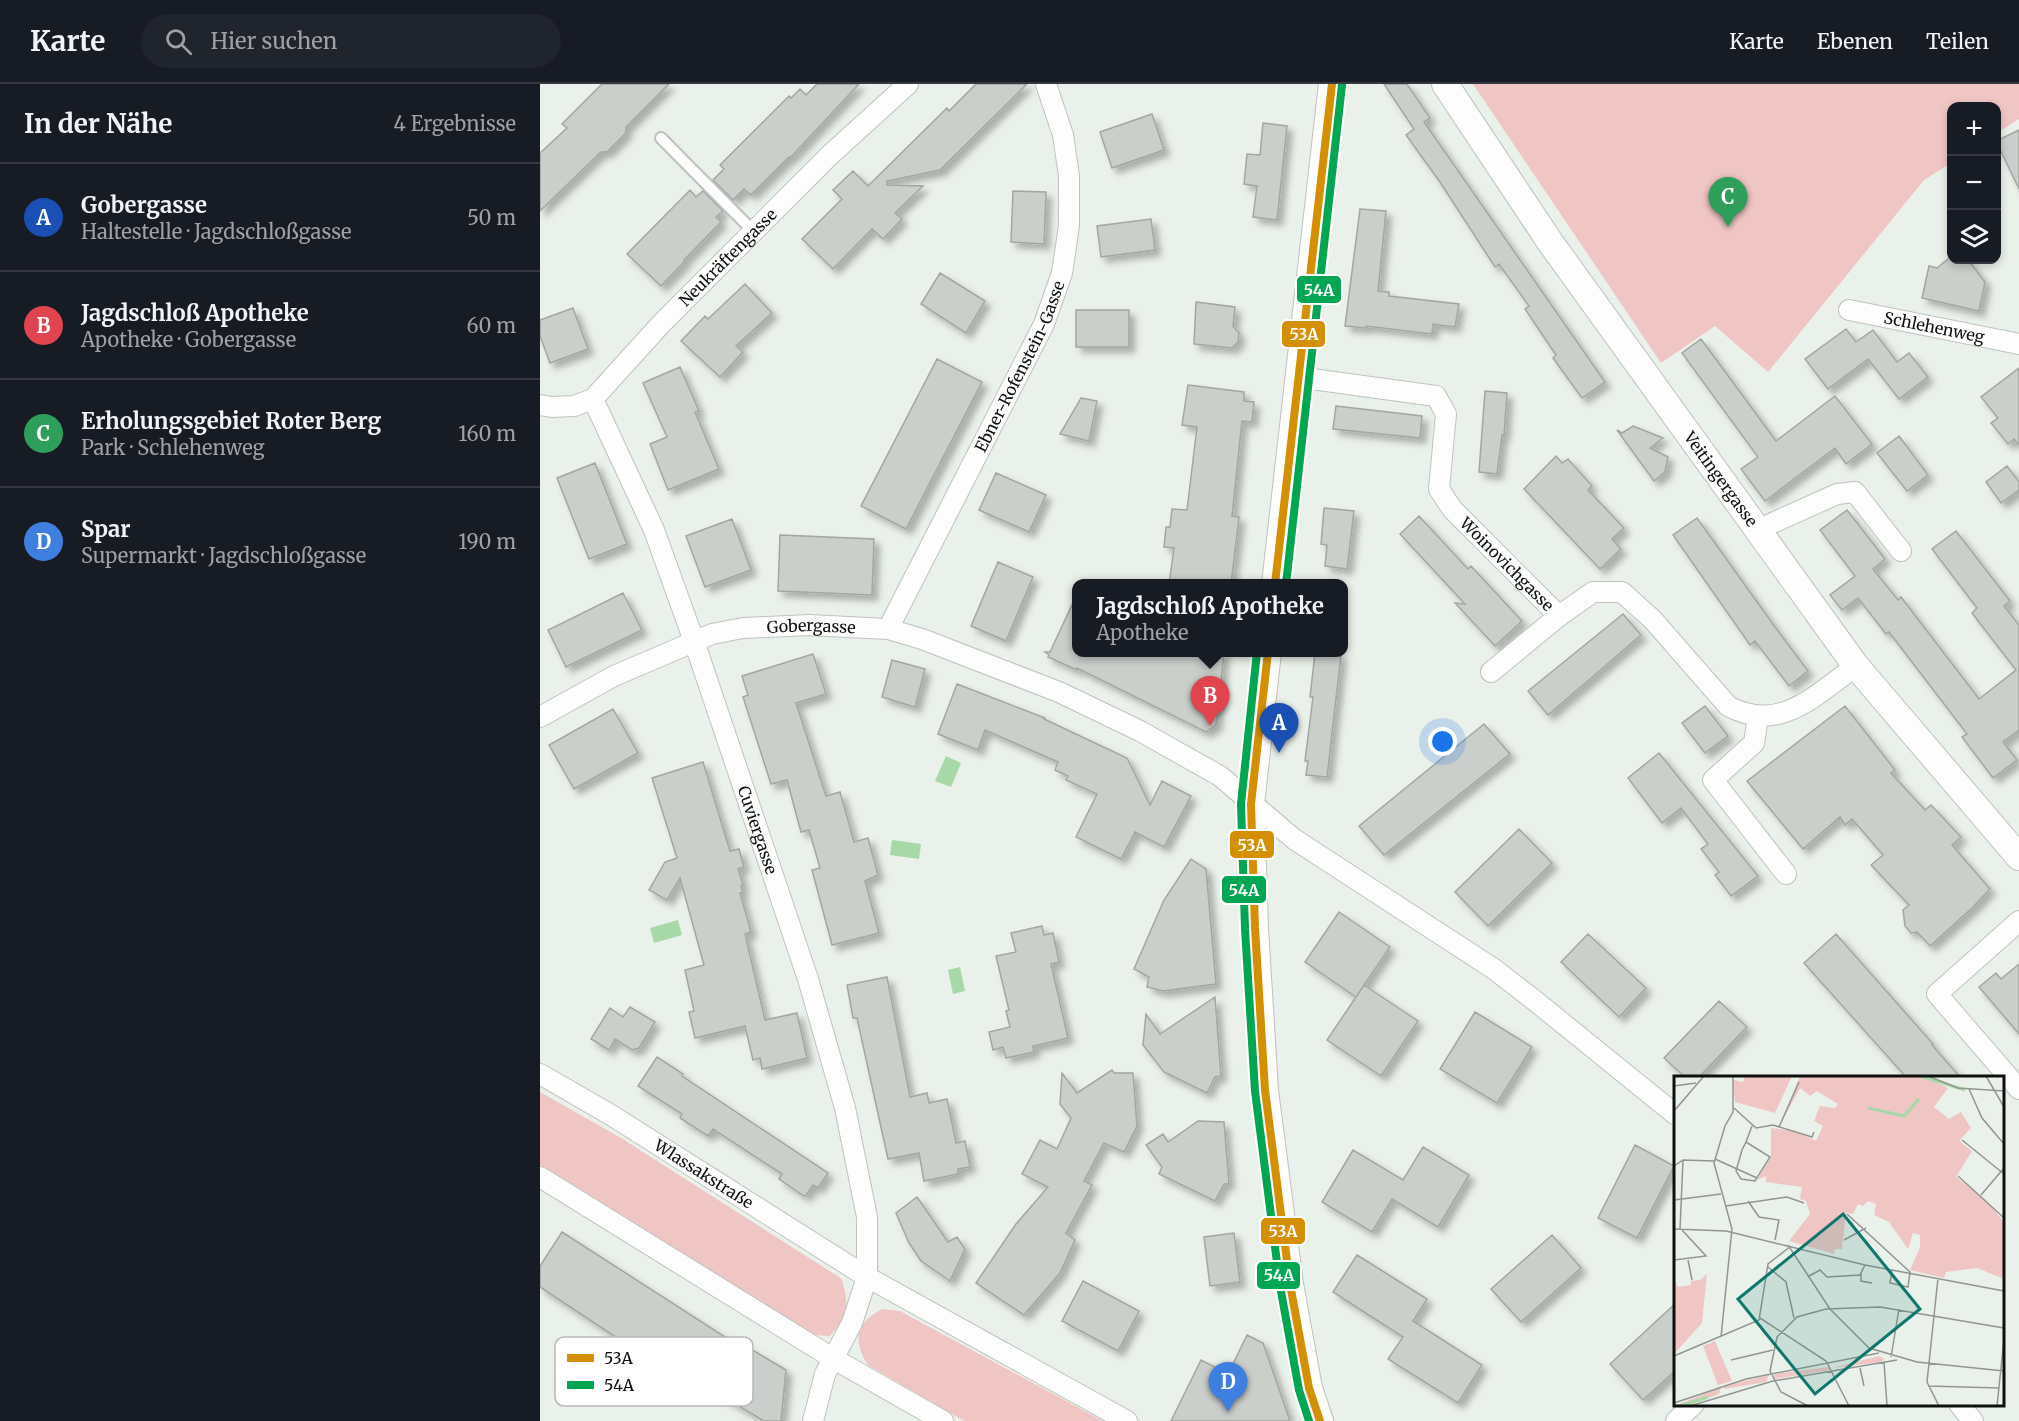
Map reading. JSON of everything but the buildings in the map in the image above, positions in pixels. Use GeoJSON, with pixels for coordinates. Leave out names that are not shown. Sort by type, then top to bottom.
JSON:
{"type":"FeatureCollection","features":[{"type":"Feature","properties":{"kind":"street","name":"Neukräftengasse"},"geometry":{"type":"LineString","coordinates":[[592,399],[661,324],[830,155],[908,84]]}},
{"type":"Feature","properties":{"kind":"street","name":"Ebner-Rofenstein-Gasse"},"geometry":{"type":"LineString","coordinates":[[888,630],[1044,324],[1062,273],[1069,226],[1069,176],[1063,135],[1046,84]]}},
{"type":"Feature","properties":{"kind":"street"},"geometry":{"type":"LineString","coordinates":[[1276,579],[1332,84]]}},
{"type":"Feature","properties":{"kind":"street","name":"Veitingergasse"},"geometry":{"type":"LineString","coordinates":[[1445,84],[1550,242],[1856,666],[2019,857]]}},
{"type":"Feature","properties":{"kind":"street","name":"Schlehenweg"},"geometry":{"type":"LineString","coordinates":[[1849,310],[2019,344]]}},
{"type":"Feature","properties":{"kind":"street","name":"Woinovichgasse"},"geometry":{"type":"LineString","coordinates":[[1297,377],[1436,396],[1446,414],[1439,489],[1452,509],[1559,616],[1593,592],[1622,592],[1653,620],[1728,706],[1758,717]]}},
{"type":"Feature","properties":{"kind":"street"},"geometry":{"type":"LineString","coordinates":[[540,405],[574,406],[592,399]]}},
{"type":"Feature","properties":{"kind":"street","name":"Cuviergasse"},"geometry":{"type":"LineString","coordinates":[[592,399],[654,531],[694,641],[808,979],[845,1108],[867,1217],[867,1277]]}},
{"type":"Feature","properties":{"kind":"street"},"geometry":{"type":"LineString","coordinates":[[1757,530],[1837,494],[1855,492],[1901,551]]}},
{"type":"Feature","properties":{"kind":"street"},"geometry":{"type":"LineString","coordinates":[[1491,672],[1559,616]]}},
{"type":"Feature","properties":{"kind":"street","name":"Gobergasse"},"geometry":{"type":"LineString","coordinates":[[540,717],[614,676],[712,634],[775,625],[839,626],[888,630],[922,639],[1059,692],[1140,731],[1220,776],[1294,839],[1494,969],[1674,1113]]}},
{"type":"Feature","properties":{"kind":"street"},"geometry":{"type":"LineString","coordinates":[[1267,657],[1251,804],[1255,928],[1265,1090],[1290,1284],[1309,1388],[1320,1421]]}},
{"type":"Feature","properties":{"kind":"street"},"geometry":{"type":"LineString","coordinates":[[1786,874],[1713,780],[1754,743],[1758,717],[1778,715],[1797,708],[1856,666]]}},
{"type":"Feature","properties":{"kind":"street"},"geometry":{"type":"LineString","coordinates":[[2019,921],[1936,994],[2019,1089]]}},
{"type":"Feature","properties":{"kind":"street","name":"Wlassakstraße"},"geometry":{"type":"LineString","coordinates":[[540,1074],[611,1114],[867,1277],[1127,1421]]}},
{"type":"Feature","properties":{"kind":"street"},"geometry":{"type":"LineString","coordinates":[[540,1177],[834,1359],[943,1421]]}},
{"type":"Feature","properties":{"kind":"street"},"geometry":{"type":"LineString","coordinates":[[813,1421],[825,1374],[852,1323],[867,1277]]}},
{"type":"Feature","properties":{"kind":"street"},"geometry":{"type":"LineString","coordinates":[[1676,1421],[1692,1406]]}},
{"type":"Feature","properties":{"kind":"street"},"geometry":{"type":"LineString","coordinates":[[1961,1406],[1973,1421]]}},
{"type":"Feature","properties":{"kind":"lane"},"geometry":{"type":"LineString","coordinates":[[661,138],[754,232]]}},
{"type":"Feature","properties":{"kind":"shaded area"},"geometry":{"type":"Polygon","coordinates":[[[1473,84],[2019,84],[2019,119],[2001,130],[2001,102],[1947,102],[1947,166],[1924,180],[1768,372],[1715,326],[1661,363],[1473,84]]]}},
{"type":"Feature","properties":{"kind":"shaded area"},"geometry":{"type":"Polygon","coordinates":[[[946,756],[961,763],[951,787],[935,781],[946,756]]]}},
{"type":"Feature","properties":{"kind":"shaded area"},"geometry":{"type":"Polygon","coordinates":[[[892,840],[921,844],[919,859],[890,855],[892,840]]]}},
{"type":"Feature","properties":{"kind":"shaded area"},"geometry":{"type":"Polygon","coordinates":[[[678,920],[682,935],[654,943],[650,928],[678,920]]]}},
{"type":"Feature","properties":{"kind":"shaded area"},"geometry":{"type":"Polygon","coordinates":[[[960,967],[965,991],[953,994],[948,970],[960,967]]]}},
{"type":"Feature","properties":{"kind":"shaded area"},"geometry":{"type":"Polygon","coordinates":[[[540,1092],[621,1138],[842,1279],[846,1309],[841,1322],[830,1336],[815,1335],[540,1170],[540,1092]]]}},
{"type":"Feature","properties":{"kind":"shaded area"},"geometry":{"type":"Polygon","coordinates":[[[882,1309],[900,1311],[1103,1421],[964,1421],[868,1365],[860,1348],[859,1333],[867,1320],[882,1309]]]}},
{"type":"Feature","properties":{"kind":"transit line","name":"53A"},"geometry":{"type":"LineString","coordinates":[[1276,579],[1332,84]]}},
{"type":"Feature","properties":{"kind":"transit line","name":"54A"},"geometry":{"type":"LineString","coordinates":[[1287,579],[1342,85]]}},
{"type":"Feature","properties":{"kind":"transit line","name":"54A"},"geometry":{"type":"LineString","coordinates":[[1256,657],[1241,804],[1245,929],[1255,1091],[1280,1286],[1299,1390],[1309,1421]]}},
{"type":"Feature","properties":{"kind":"transit line","name":"53A"},"geometry":{"type":"LineString","coordinates":[[1267,657],[1251,804],[1255,928],[1265,1090],[1290,1284],[1309,1388],[1320,1421]]}},
{"type":"Feature","properties":{"kind":"place","name":"Erholungsgebiet Roter Berg"},"geometry":{"type":"Point","coordinates":[1728,227]}},
{"type":"Feature","properties":{"kind":"place","name":"Jagdschloß Apotheke"},"geometry":{"type":"Point","coordinates":[1210,726]}},
{"type":"Feature","properties":{"kind":"place","name":"Gobergasse"},"geometry":{"type":"Point","coordinates":[1279,753]}},
{"type":"Feature","properties":{"kind":"place","name":"Spar"},"geometry":{"type":"Point","coordinates":[1228,1412]}}]}
